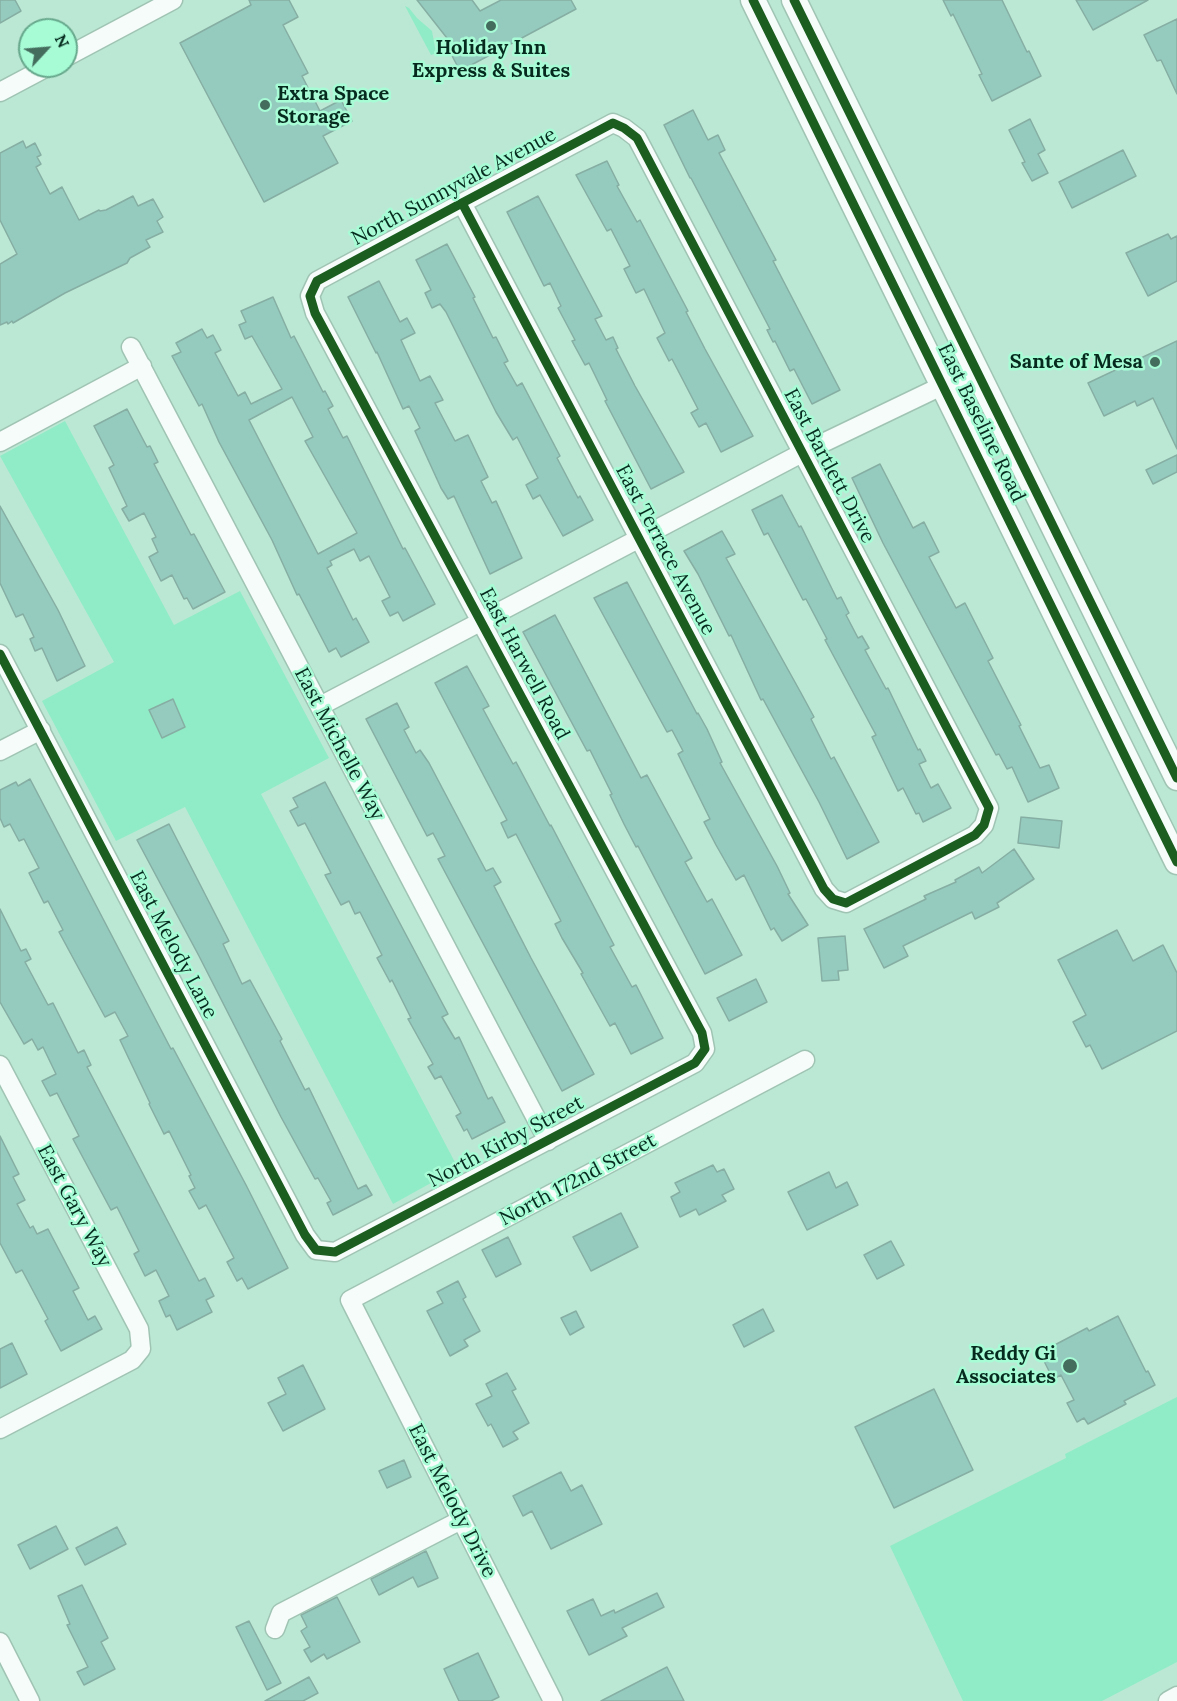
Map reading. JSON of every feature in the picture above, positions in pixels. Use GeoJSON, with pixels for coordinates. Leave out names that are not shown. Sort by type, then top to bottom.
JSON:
{"type":"FeatureCollection","features":[{"type":"Feature","properties":{"kind":"main road","name":"East Baseline Road"},"geometry":{"type":"LineString","coordinates":[[794,0],[1177,778]]}},
{"type":"Feature","properties":{"kind":"main road","name":"East Baseline Road"},"geometry":{"type":"LineString","coordinates":[[755,1],[943,386],[1169,828],[1177,862]]}},
{"type":"Feature","properties":{"kind":"street"},"geometry":{"type":"LineString","coordinates":[[78,51],[173,0]]}},
{"type":"Feature","properties":{"kind":"street"},"geometry":{"type":"LineString","coordinates":[[0,92],[26,78]]}},
{"type":"Feature","properties":{"kind":"street","name":"North Sunnyvale Avenue"},"geometry":{"type":"LineString","coordinates":[[310,296],[317,281],[462,203],[613,123],[624,128]]}},
{"type":"Feature","properties":{"kind":"street","name":"East Bartlett Drive"},"geometry":{"type":"LineString","coordinates":[[624,128],[637,138],[988,808],[984,825],[975,835],[846,903]]}},
{"type":"Feature","properties":{"kind":"street","name":"East Terrace Avenue"},"geometry":{"type":"LineString","coordinates":[[462,203],[824,889],[833,899],[846,903]]}},
{"type":"Feature","properties":{"kind":"street","name":"East Harwell Road"},"geometry":{"type":"LineString","coordinates":[[310,296],[315,314],[702,1033],[705,1049]]}},
{"type":"Feature","properties":{"kind":"street","name":"East Michelle Way"},"geometry":{"type":"LineString","coordinates":[[131,347],[548,1140]]}},
{"type":"Feature","properties":{"kind":"street"},"geometry":{"type":"LineString","coordinates":[[0,442],[142,366]]}},
{"type":"Feature","properties":{"kind":"street"},"geometry":{"type":"LineString","coordinates":[[320,706],[802,453],[975,370]]}},
{"type":"Feature","properties":{"kind":"street","name":"East Melody Lane"},"geometry":{"type":"LineString","coordinates":[[0,654],[305,1235],[316,1250]]}},
{"type":"Feature","properties":{"kind":"street"},"geometry":{"type":"LineString","coordinates":[[0,752],[40,730]]}},
{"type":"Feature","properties":{"kind":"street","name":"North Kirby Street"},"geometry":{"type":"LineString","coordinates":[[316,1250],[336,1252],[695,1064],[705,1049]]}},
{"type":"Feature","properties":{"kind":"street","name":"North 172nd Street"},"geometry":{"type":"LineString","coordinates":[[350,1300],[805,1060]]}},
{"type":"Feature","properties":{"kind":"street","name":"East Gary Way"},"geometry":{"type":"LineString","coordinates":[[0,1065],[139,1329],[141,1349],[132,1360],[0,1429]]}},
{"type":"Feature","properties":{"kind":"street","name":"East Melody Drive"},"geometry":{"type":"LineString","coordinates":[[350,1300],[553,1701]]}},
{"type":"Feature","properties":{"kind":"street"},"geometry":{"type":"LineString","coordinates":[[275,1629],[281,1613],[291,1607],[461,1520]]}},
{"type":"Feature","properties":{"kind":"street"},"geometry":{"type":"LineString","coordinates":[[0,1642],[30,1701]]}},
{"type":"Feature","properties":{"kind":"street"},"geometry":{"type":"LineString","coordinates":[[1168,1701],[1177,1696]]}},
{"type":"Feature","properties":{"kind":"green space"},"geometry":{"type":"Polygon","coordinates":[[[405,6],[432,31],[436,53],[431,55],[405,6]]]}},
{"type":"Feature","properties":{"kind":"green space"},"geometry":{"type":"Polygon","coordinates":[[[65,421],[174,625],[240,591],[329,758],[261,794],[458,1168],[393,1204],[185,807],[116,841],[42,701],[114,662],[0,456],[65,421]]]}},
{"type":"Feature","properties":{"kind":"green space"},"geometry":{"type":"Polygon","coordinates":[[[1177,1397],[1177,1662],[1102,1701],[963,1701],[890,1546],[1066,1458],[1065,1454],[1177,1397]]]}},
{"type":"Feature","properties":{"kind":"building"},"geometry":{"type":"Polygon","coordinates":[[[0,0],[15,0],[21,11],[0,23],[0,0]]]}},
{"type":"Feature","properties":{"kind":"building","name":"Extra Space Storage"},"geometry":{"type":"Polygon","coordinates":[[[249,0],[289,0],[298,17],[283,25],[308,73],[302,76],[320,111],[341,100],[352,121],[323,136],[338,163],[264,202],[180,43],[251,5],[249,0]]]}},
{"type":"Feature","properties":{"kind":"building","name":"Holiday Inn Express & Suites"},"geometry":{"type":"Polygon","coordinates":[[[417,0],[472,0],[480,11],[501,0],[571,0],[576,9],[460,71],[449,50],[454,47],[417,0]]]}},
{"type":"Feature","properties":{"kind":"building"},"geometry":{"type":"Polygon","coordinates":[[[943,0],[1002,0],[1041,76],[992,101],[979,75],[982,74],[971,51],[953,14],[951,16],[943,0]]]}},
{"type":"Feature","properties":{"kind":"building"},"geometry":{"type":"Polygon","coordinates":[[[1076,0],[1148,0],[1093,30],[1076,0]]]}},
{"type":"Feature","properties":{"kind":"building"},"geometry":{"type":"Polygon","coordinates":[[[1177,19],[1177,94],[1161,60],[1157,61],[1144,35],[1177,19]]]}},
{"type":"Feature","properties":{"kind":"building"},"geometry":{"type":"Polygon","coordinates":[[[693,110],[708,140],[718,135],[725,150],[719,153],[776,260],[773,261],[840,390],[812,404],[794,369],[790,371],[775,341],[773,342],[767,330],[770,329],[664,125],[693,110]]]}},
{"type":"Feature","properties":{"kind":"building"},"geometry":{"type":"Polygon","coordinates":[[[1030,119],[1045,150],[1038,154],[1048,173],[1032,181],[1009,130],[1030,119]]]}},
{"type":"Feature","properties":{"kind":"building"},"geometry":{"type":"Polygon","coordinates":[[[23,141],[26,148],[35,143],[41,155],[37,157],[41,164],[36,167],[50,194],[62,187],[79,220],[99,210],[106,210],[133,196],[138,206],[153,199],[163,217],[157,221],[163,232],[146,240],[150,247],[130,258],[127,263],[65,293],[13,323],[12,321],[0,325],[0,264],[17,254],[0,220],[0,153],[23,141]]]}},
{"type":"Feature","properties":{"kind":"building"},"geometry":{"type":"Polygon","coordinates":[[[1123,150],[1136,176],[1072,208],[1059,182],[1123,150]]]}},
{"type":"Feature","properties":{"kind":"building"},"geometry":{"type":"Polygon","coordinates":[[[607,161],[619,185],[617,186],[637,222],[640,220],[688,311],[686,312],[705,349],[753,436],[721,452],[706,423],[699,427],[691,413],[698,409],[672,359],[669,361],[657,338],[665,333],[644,289],[636,293],[624,269],[630,266],[611,229],[607,231],[576,175],[607,161]]]}},
{"type":"Feature","properties":{"kind":"building"},"geometry":{"type":"Polygon","coordinates":[[[538,196],[602,316],[595,319],[606,340],[613,337],[618,348],[616,349],[635,386],[684,472],[651,489],[605,401],[607,400],[589,363],[585,365],[572,341],[575,340],[558,308],[561,306],[550,283],[544,286],[507,212],[538,196]]]}},
{"type":"Feature","properties":{"kind":"building"},"geometry":{"type":"Polygon","coordinates":[[[1168,234],[1171,239],[1177,236],[1177,281],[1148,296],[1126,253],[1168,234]]]}},
{"type":"Feature","properties":{"kind":"building"},"geometry":{"type":"Polygon","coordinates":[[[447,244],[475,297],[473,298],[493,338],[496,337],[508,361],[504,363],[517,386],[522,383],[560,456],[557,458],[578,498],[580,496],[593,520],[563,536],[540,495],[533,499],[526,485],[538,478],[517,437],[513,440],[496,412],[446,312],[440,304],[432,308],[425,293],[431,290],[416,260],[447,244]]]}},
{"type":"Feature","properties":{"kind":"building"},"geometry":{"type":"Polygon","coordinates":[[[379,281],[400,322],[407,318],[415,333],[401,340],[420,381],[430,376],[443,400],[435,403],[455,441],[468,435],[488,477],[481,481],[492,503],[496,501],[522,558],[490,574],[454,496],[448,499],[441,488],[415,431],[420,428],[409,406],[403,409],[348,297],[379,281]]]}},
{"type":"Feature","properties":{"kind":"building"},"geometry":{"type":"Polygon","coordinates":[[[273,297],[291,338],[294,336],[323,392],[325,391],[333,406],[328,409],[343,438],[347,436],[403,549],[405,548],[435,604],[403,621],[398,612],[390,616],[382,601],[390,597],[369,556],[360,561],[354,549],[330,561],[332,565],[327,568],[353,620],[356,618],[369,642],[341,657],[336,648],[329,652],[299,594],[297,595],[272,540],[219,442],[202,404],[199,406],[172,356],[181,352],[176,343],[202,329],[207,338],[213,335],[221,350],[215,353],[238,396],[245,392],[251,404],[282,389],[252,336],[245,339],[239,325],[246,322],[241,311],[273,297]],[[292,397],[249,420],[318,554],[357,533],[305,441],[313,437],[292,397]]]}},
{"type":"Feature","properties":{"kind":"building","name":"Sante of Mesa"},"geometry":{"type":"Polygon","coordinates":[[[1177,341],[1177,449],[1153,398],[1137,406],[1135,401],[1104,416],[1088,383],[1177,341]]]}},
{"type":"Feature","properties":{"kind":"building"},"geometry":{"type":"Polygon","coordinates":[[[127,409],[147,447],[150,446],[158,462],[154,464],[191,535],[194,534],[225,592],[193,609],[187,598],[184,599],[172,575],[161,581],[149,557],[158,552],[152,539],[156,537],[144,513],[129,521],[122,509],[127,506],[109,468],[114,465],[94,426],[127,409]]]}},
{"type":"Feature","properties":{"kind":"building"},"geometry":{"type":"Polygon","coordinates":[[[1177,455],[1177,472],[1153,484],[1146,470],[1177,455]]]}},
{"type":"Feature","properties":{"kind":"building"},"geometry":{"type":"Polygon","coordinates":[[[880,464],[913,528],[924,522],[939,552],[929,557],[956,608],[965,603],[993,658],[988,661],[1040,768],[1049,765],[1059,788],[1028,802],[1012,767],[1007,769],[999,754],[996,755],[883,543],[852,478],[880,464]]]}},
{"type":"Feature","properties":{"kind":"building"},"geometry":{"type":"Polygon","coordinates":[[[782,495],[799,527],[801,526],[837,599],[841,597],[849,613],[846,615],[858,638],[862,636],[869,648],[865,650],[886,689],[888,688],[918,750],[920,749],[926,761],[919,764],[931,788],[938,784],[951,808],[923,822],[919,813],[916,814],[903,788],[898,791],[872,737],[876,735],[825,640],[827,639],[806,599],[803,600],[768,533],[764,535],[752,510],[782,495]]]}},
{"type":"Feature","properties":{"kind":"building"},"geometry":{"type":"Polygon","coordinates":[[[0,506],[58,610],[85,666],[57,681],[42,648],[35,651],[30,639],[34,637],[23,614],[16,617],[0,583],[0,506]]]}},
{"type":"Feature","properties":{"kind":"building"},"geometry":{"type":"Polygon","coordinates":[[[722,531],[735,554],[726,558],[814,717],[811,719],[831,759],[834,757],[879,842],[847,859],[819,802],[763,699],[761,700],[731,635],[729,636],[684,551],[722,531]]]}},
{"type":"Feature","properties":{"kind":"building"},"geometry":{"type":"Polygon","coordinates":[[[627,582],[707,729],[722,762],[720,763],[777,866],[790,893],[788,894],[808,925],[782,941],[774,928],[771,930],[744,875],[736,880],[716,845],[704,822],[710,819],[678,754],[683,751],[672,730],[667,732],[594,598],[627,582]]]}},
{"type":"Feature","properties":{"kind":"building"},"geometry":{"type":"Polygon","coordinates":[[[555,615],[641,778],[647,775],[692,858],[685,862],[707,902],[712,899],[742,955],[705,974],[638,846],[636,847],[624,824],[590,750],[587,751],[523,632],[555,615]]]}},
{"type":"Feature","properties":{"kind":"building"},"geometry":{"type":"Polygon","coordinates":[[[467,666],[489,706],[483,709],[513,764],[516,762],[551,825],[614,945],[610,947],[632,987],[636,985],[663,1038],[631,1054],[615,1023],[610,1026],[562,938],[555,924],[561,921],[516,834],[508,838],[501,823],[507,820],[435,683],[467,666]]]}},
{"type":"Feature","properties":{"kind":"building"},"geometry":{"type":"Polygon","coordinates":[[[173,699],[185,727],[162,738],[149,710],[173,699]]]}},
{"type":"Feature","properties":{"kind":"building"},"geometry":{"type":"Polygon","coordinates":[[[397,703],[409,727],[404,730],[416,753],[420,750],[429,763],[486,871],[493,868],[501,882],[494,886],[594,1074],[562,1091],[438,859],[445,856],[433,833],[427,836],[366,719],[397,703]]]}},
{"type":"Feature","properties":{"kind":"building"},"geometry":{"type":"Polygon","coordinates":[[[30,779],[288,1268],[248,1289],[242,1278],[237,1281],[227,1262],[234,1258],[206,1205],[199,1209],[189,1191],[195,1188],[189,1176],[191,1175],[169,1131],[164,1134],[120,1040],[128,1036],[115,1012],[105,1017],[59,932],[63,930],[48,901],[44,903],[29,873],[39,868],[24,839],[19,841],[10,824],[4,827],[0,818],[0,790],[16,782],[18,786],[30,779]]]}},
{"type":"Feature","properties":{"kind":"building"},"geometry":{"type":"Polygon","coordinates":[[[325,782],[448,1014],[442,1017],[455,1039],[459,1037],[488,1099],[492,1097],[505,1122],[472,1139],[467,1129],[464,1131],[456,1116],[461,1113],[441,1076],[435,1079],[428,1067],[433,1064],[408,1019],[411,1018],[392,980],[390,982],[377,958],[382,955],[360,912],[355,914],[349,901],[341,905],[325,875],[331,873],[305,823],[298,826],[290,811],[298,807],[293,798],[325,782]]]}},
{"type":"Feature","properties":{"kind":"building"},"geometry":{"type":"Polygon","coordinates":[[[1021,817],[1062,821],[1059,848],[1018,843],[1021,817]]]}},
{"type":"Feature","properties":{"kind":"building"},"geometry":{"type":"Polygon","coordinates":[[[169,824],[229,941],[223,944],[242,984],[250,980],[282,1039],[280,1041],[305,1090],[309,1088],[358,1189],[366,1185],[372,1195],[333,1215],[327,1203],[331,1201],[318,1178],[315,1179],[281,1117],[137,840],[169,824]]]}},
{"type":"Feature","properties":{"kind":"building"},"geometry":{"type":"Polygon","coordinates":[[[1014,849],[1034,879],[997,903],[999,907],[975,919],[972,912],[903,946],[908,956],[884,968],[864,929],[926,899],[924,896],[956,882],[955,880],[979,867],[982,873],[1014,849]]]}},
{"type":"Feature","properties":{"kind":"building"},"geometry":{"type":"Polygon","coordinates":[[[0,909],[21,951],[26,949],[31,959],[25,962],[48,1005],[53,1003],[78,1053],[84,1050],[91,1065],[87,1067],[199,1281],[205,1278],[214,1296],[206,1300],[212,1312],[177,1330],[170,1315],[166,1317],[159,1301],[169,1296],[156,1270],[145,1276],[134,1254],[139,1251],[117,1207],[111,1210],[73,1139],[79,1136],[57,1093],[50,1096],[42,1081],[56,1074],[43,1047],[38,1050],[32,1039],[24,1044],[0,1002],[0,909]]]}},
{"type":"Feature","properties":{"kind":"building"},"geometry":{"type":"Polygon","coordinates":[[[1117,930],[1133,961],[1163,945],[1177,973],[1177,1031],[1102,1069],[1090,1045],[1086,1047],[1073,1022],[1086,1015],[1058,960],[1117,930]]]}},
{"type":"Feature","properties":{"kind":"building"},"geometry":{"type":"Polygon","coordinates":[[[845,936],[848,970],[838,971],[839,980],[822,981],[818,938],[845,936]]]}},
{"type":"Feature","properties":{"kind":"building"},"geometry":{"type":"Polygon","coordinates":[[[756,979],[767,1002],[729,1021],[717,998],[756,979]]]}},
{"type":"Feature","properties":{"kind":"building"},"geometry":{"type":"Polygon","coordinates":[[[0,1136],[19,1174],[13,1177],[25,1200],[17,1204],[30,1228],[33,1226],[37,1234],[48,1229],[79,1288],[73,1291],[88,1320],[95,1316],[102,1329],[61,1351],[45,1321],[48,1319],[22,1270],[16,1273],[0,1243],[0,1136]]]}},
{"type":"Feature","properties":{"kind":"building"},"geometry":{"type":"Polygon","coordinates":[[[713,1165],[717,1172],[724,1169],[734,1189],[722,1195],[726,1201],[699,1215],[696,1209],[680,1217],[671,1197],[680,1192],[675,1183],[713,1165]]]}},
{"type":"Feature","properties":{"kind":"building"},"geometry":{"type":"Polygon","coordinates":[[[829,1172],[836,1188],[847,1182],[858,1205],[807,1230],[788,1192],[829,1172]]]}},
{"type":"Feature","properties":{"kind":"building"},"geometry":{"type":"Polygon","coordinates":[[[621,1213],[638,1247],[591,1271],[573,1237],[621,1213]]]}},
{"type":"Feature","properties":{"kind":"building"},"geometry":{"type":"Polygon","coordinates":[[[508,1237],[521,1264],[496,1277],[482,1250],[508,1237]]]}},
{"type":"Feature","properties":{"kind":"building"},"geometry":{"type":"Polygon","coordinates":[[[891,1241],[904,1265],[877,1279],[864,1255],[891,1241]]]}},
{"type":"Feature","properties":{"kind":"building"},"geometry":{"type":"Polygon","coordinates":[[[458,1281],[466,1297],[463,1299],[480,1331],[464,1340],[468,1346],[450,1356],[427,1311],[443,1303],[437,1292],[458,1281]]]}},
{"type":"Feature","properties":{"kind":"building"},"geometry":{"type":"Polygon","coordinates":[[[763,1309],[774,1331],[744,1347],[733,1325],[763,1309]]]}},
{"type":"Feature","properties":{"kind":"building"},"geometry":{"type":"Polygon","coordinates":[[[576,1311],[584,1327],[570,1335],[561,1318],[576,1311]]]}},
{"type":"Feature","properties":{"kind":"building","name":"Reddy Gi Associates"},"geometry":{"type":"Polygon","coordinates":[[[1118,1316],[1155,1385],[1124,1401],[1126,1404],[1088,1424],[1084,1418],[1077,1422],[1067,1403],[1074,1400],[1061,1375],[1053,1379],[1043,1359],[1050,1355],[1047,1349],[1087,1328],[1089,1331],[1118,1316]]]}},
{"type":"Feature","properties":{"kind":"building"},"geometry":{"type":"Polygon","coordinates":[[[12,1343],[27,1374],[0,1388],[0,1349],[12,1343]]]}},
{"type":"Feature","properties":{"kind":"building"},"geometry":{"type":"Polygon","coordinates":[[[303,1365],[325,1409],[283,1431],[268,1403],[286,1394],[278,1378],[303,1365]]]}},
{"type":"Feature","properties":{"kind":"building"},"geometry":{"type":"Polygon","coordinates":[[[507,1373],[516,1389],[512,1391],[529,1423],[513,1432],[518,1439],[503,1447],[491,1424],[488,1426],[476,1404],[492,1396],[486,1384],[507,1373]]]}},
{"type":"Feature","properties":{"kind":"building"},"geometry":{"type":"Polygon","coordinates":[[[934,1389],[973,1470],[894,1508],[855,1427],[934,1389]]]}},
{"type":"Feature","properties":{"kind":"building"},"geometry":{"type":"Polygon","coordinates":[[[404,1460],[411,1477],[387,1488],[379,1471],[404,1460]]]}},
{"type":"Feature","properties":{"kind":"building"},"geometry":{"type":"Polygon","coordinates":[[[561,1472],[571,1491],[582,1485],[602,1524],[551,1549],[532,1511],[523,1516],[513,1496],[561,1472]]]}},
{"type":"Feature","properties":{"kind":"building"},"geometry":{"type":"Polygon","coordinates":[[[56,1526],[68,1549],[30,1569],[18,1545],[56,1526]]]}},
{"type":"Feature","properties":{"kind":"building"},"geometry":{"type":"Polygon","coordinates":[[[117,1527],[126,1544],[85,1565],[76,1548],[117,1527]]]}},
{"type":"Feature","properties":{"kind":"building"},"geometry":{"type":"Polygon","coordinates":[[[426,1551],[438,1578],[418,1587],[413,1577],[379,1595],[371,1579],[426,1551]]]}},
{"type":"Feature","properties":{"kind":"building"},"geometry":{"type":"Polygon","coordinates":[[[82,1585],[108,1638],[101,1642],[115,1669],[84,1685],[77,1672],[88,1667],[67,1625],[70,1624],[58,1596],[82,1585]]]}},
{"type":"Feature","properties":{"kind":"building"},"geometry":{"type":"Polygon","coordinates":[[[657,1593],[664,1607],[622,1628],[627,1636],[589,1655],[567,1611],[593,1599],[601,1616],[614,1610],[615,1613],[657,1593]]]}},
{"type":"Feature","properties":{"kind":"building"},"geometry":{"type":"Polygon","coordinates":[[[337,1597],[360,1642],[327,1659],[324,1654],[311,1662],[304,1650],[310,1647],[301,1631],[307,1627],[301,1615],[337,1597]]]}},
{"type":"Feature","properties":{"kind":"building"},"geometry":{"type":"Polygon","coordinates":[[[249,1621],[281,1683],[267,1690],[236,1627],[249,1621]]]}},
{"type":"Feature","properties":{"kind":"building"},"geometry":{"type":"Polygon","coordinates":[[[478,1653],[499,1697],[491,1701],[459,1701],[444,1669],[478,1653]]]}},
{"type":"Feature","properties":{"kind":"building"},"geometry":{"type":"Polygon","coordinates":[[[667,1667],[684,1701],[601,1701],[667,1667]]]}},
{"type":"Feature","properties":{"kind":"building"},"geometry":{"type":"Polygon","coordinates":[[[309,1677],[318,1693],[303,1701],[265,1701],[309,1677]]]}},
{"type":"Feature","properties":{"kind":"cycle path"},"geometry":{"type":"LineString","coordinates":[[753,0],[1177,862]]}},
{"type":"Feature","properties":{"kind":"cycle path"},"geometry":{"type":"LineString","coordinates":[[794,0],[1177,778]]}},
{"type":"Feature","properties":{"kind":"cycle path"},"geometry":{"type":"LineString","coordinates":[[0,654],[305,1235],[316,1250],[335,1252],[695,1063],[705,1049],[702,1033],[315,313],[310,296],[317,281],[462,203],[613,123],[637,138],[989,808],[984,825],[975,835],[846,903],[833,899],[824,889],[462,203]]}},
{"type":"Feature","properties":{"kind":"place","name":"Holiday Inn Express & Suites"},"geometry":{"type":"Point","coordinates":[491,26]}},
{"type":"Feature","properties":{"kind":"place","name":"Extra Space Storage"},"geometry":{"type":"Point","coordinates":[265,105]}},
{"type":"Feature","properties":{"kind":"place","name":"Sante of Mesa"},"geometry":{"type":"Point","coordinates":[1155,362]}},
{"type":"Feature","properties":{"kind":"place","name":"Reddy Gi Associates"},"geometry":{"type":"Point","coordinates":[1070,1366]}}]}
